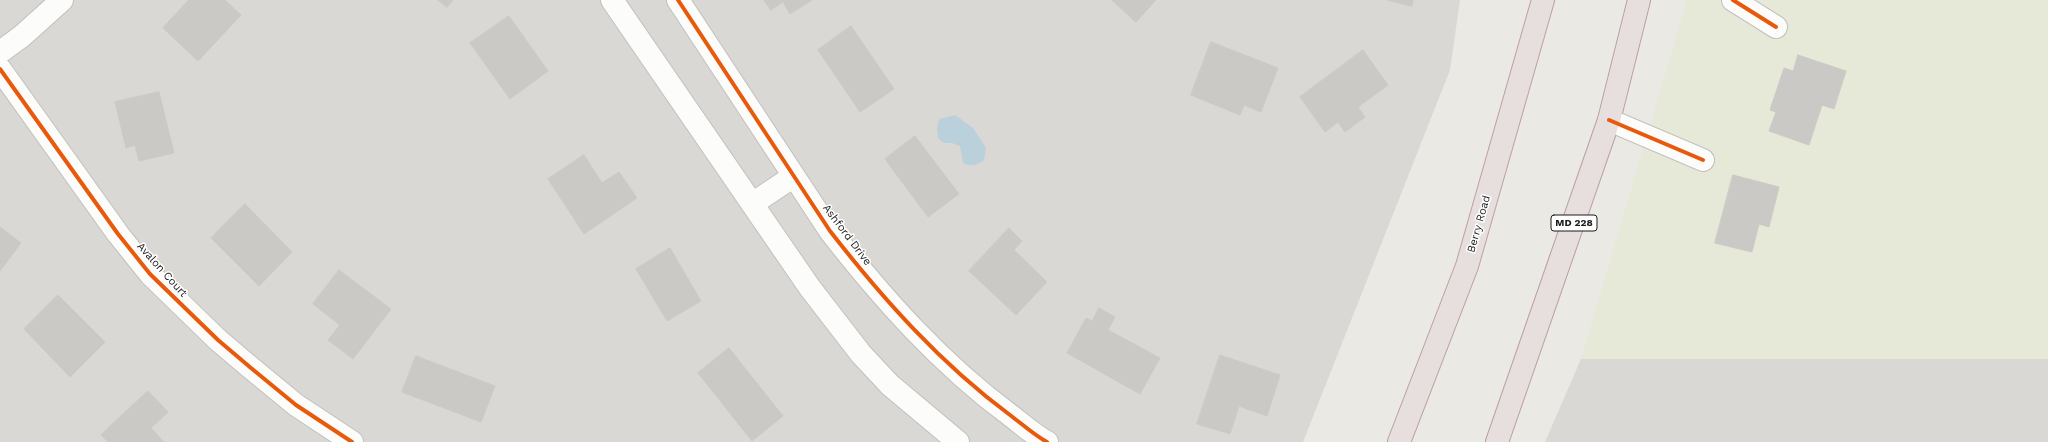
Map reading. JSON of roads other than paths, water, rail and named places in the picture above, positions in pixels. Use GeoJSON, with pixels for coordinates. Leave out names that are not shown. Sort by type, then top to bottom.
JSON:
{"type":"FeatureCollection","features":[{"type":"Feature","properties":{"kind":"highway","name":"Berry Road"},"geometry":{"type":"LineString","coordinates":[[1399,442],[1466,266],[1542,0]]}},
{"type":"Feature","properties":{"kind":"highway","name":"MD 228"},"geometry":{"type":"LineString","coordinates":[[1497,442],[1609,120],[1639,0]]}},
{"type":"Feature","properties":{"kind":"street"},"geometry":{"type":"LineString","coordinates":[[0,52],[22,36],[62,0]]}},
{"type":"Feature","properties":{"kind":"street"},"geometry":{"type":"LineString","coordinates":[[612,0],[810,288],[861,354],[890,385],[958,442]]}},
{"type":"Feature","properties":{"kind":"street","name":"Ashford Drive"},"geometry":{"type":"LineString","coordinates":[[678,0],[830,231],[856,265],[901,315],[976,390],[1045,442]]}},
{"type":"Feature","properties":{"kind":"street"},"geometry":{"type":"LineString","coordinates":[[1733,0],[1776,27]]}},
{"type":"Feature","properties":{"kind":"street","name":"Avalon Court"},"geometry":{"type":"LineString","coordinates":[[0,69],[118,234],[150,274],[218,340],[251,368],[296,405],[352,442]]}},
{"type":"Feature","properties":{"kind":"street"},"geometry":{"type":"LineString","coordinates":[[1609,120],[1704,160]]}},
{"type":"Feature","properties":{"kind":"street"},"geometry":{"type":"LineString","coordinates":[[752,204],[794,176]]}},
{"type":"Feature","properties":{"kind":"water"},"geometry":{"type":"Polygon","coordinates":[[[955,115],[973,128],[986,148],[984,160],[979,163],[971,165],[963,163],[960,146],[952,143],[944,143],[938,138],[937,129],[939,119],[955,115]]]}}]}
